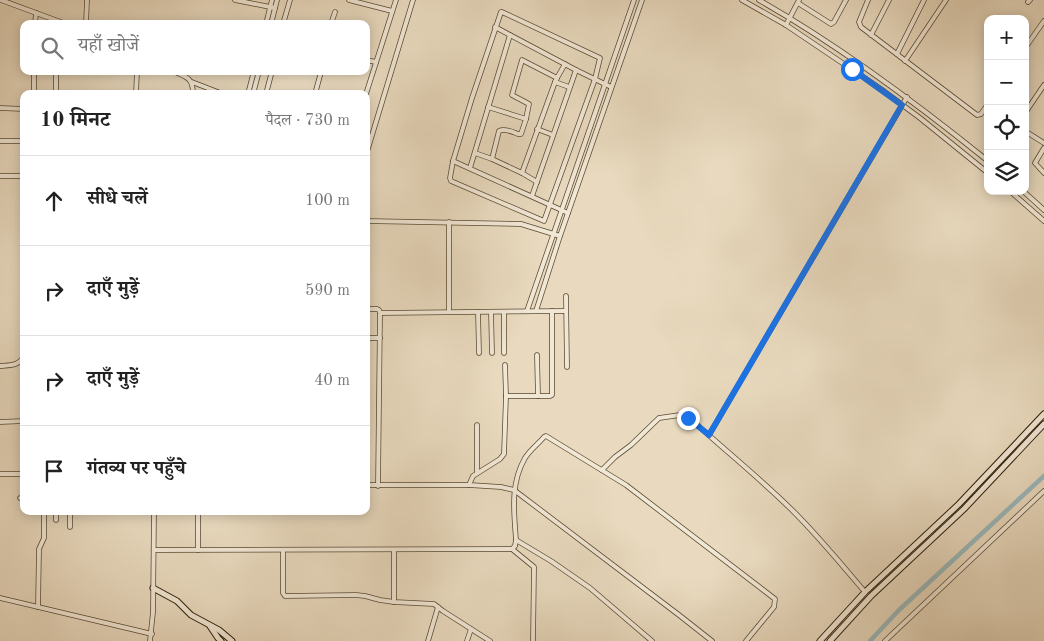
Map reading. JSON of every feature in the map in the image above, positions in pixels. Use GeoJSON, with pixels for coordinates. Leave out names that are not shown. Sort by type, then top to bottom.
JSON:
{"type":"FeatureCollection","features":[{"type":"Feature","properties":{"kind":"street"},"geometry":{"type":"LineString","coordinates":[[1,0],[52,20]]}},
{"type":"Feature","properties":{"kind":"street"},"geometry":{"type":"LineString","coordinates":[[86,20],[87,0]]}},
{"type":"Feature","properties":{"kind":"street"},"geometry":{"type":"LineString","coordinates":[[235,0],[275,8]]}},
{"type":"Feature","properties":{"kind":"street"},"geometry":{"type":"LineString","coordinates":[[267,20],[272,0]]}},
{"type":"Feature","properties":{"kind":"street"},"geometry":{"type":"LineString","coordinates":[[272,20],[277,0]]}},
{"type":"Feature","properties":{"kind":"street"},"geometry":{"type":"LineString","coordinates":[[284,20],[290,0]]}},
{"type":"Feature","properties":{"kind":"street"},"geometry":{"type":"LineString","coordinates":[[349,0],[392,11]]}},
{"type":"Feature","properties":{"kind":"street"},"geometry":{"type":"LineString","coordinates":[[367,90],[396,0]]}},
{"type":"Feature","properties":{"kind":"street"},"geometry":{"type":"LineString","coordinates":[[370,142],[413,0]]}},
{"type":"Feature","properties":{"kind":"street"},"geometry":{"type":"LineString","coordinates":[[527,311],[634,0]]}},
{"type":"Feature","properties":{"kind":"street"},"geometry":{"type":"LineString","coordinates":[[536,310],[642,0]]}},
{"type":"Feature","properties":{"kind":"street"},"geometry":{"type":"LineString","coordinates":[[742,0],[786,25],[881,89],[984,170]]}},
{"type":"Feature","properties":{"kind":"street"},"geometry":{"type":"LineString","coordinates":[[758,0],[790,18],[907,97],[984,159]]}},
{"type":"Feature","properties":{"kind":"street"},"geometry":{"type":"LineString","coordinates":[[786,25],[798,1],[831,24],[846,0]]}},
{"type":"Feature","properties":{"kind":"street"},"geometry":{"type":"LineString","coordinates":[[868,0],[859,24],[871,35],[977,115],[981,114],[987,105]]}},
{"type":"Feature","properties":{"kind":"street"},"geometry":{"type":"LineString","coordinates":[[871,35],[888,0]]}},
{"type":"Feature","properties":{"kind":"street"},"geometry":{"type":"LineString","coordinates":[[897,54],[924,0]]}},
{"type":"Feature","properties":{"kind":"street"},"geometry":{"type":"LineString","coordinates":[[905,61],[946,0]]}},
{"type":"Feature","properties":{"kind":"street"},"geometry":{"type":"LineString","coordinates":[[332,20],[335,12]]}},
{"type":"Feature","properties":{"kind":"street"},"geometry":{"type":"LineString","coordinates":[[502,12],[599,57],[600,60],[594,79],[545,221],[452,181],[450,178],[453,161],[500,13],[502,12]]}},
{"type":"Feature","properties":{"kind":"street"},"geometry":{"type":"LineString","coordinates":[[36,13],[36,20]]}},
{"type":"Feature","properties":{"kind":"street"},"geometry":{"type":"LineString","coordinates":[[1029,42],[1044,21]]}},
{"type":"Feature","properties":{"kind":"street"},"geometry":{"type":"LineString","coordinates":[[495,27],[611,87]]}},
{"type":"Feature","properties":{"kind":"street"},"geometry":{"type":"LineString","coordinates":[[470,168],[510,36]]}},
{"type":"Feature","properties":{"kind":"street"},"geometry":{"type":"LineString","coordinates":[[492,159],[500,131],[506,130],[520,134],[526,119],[529,104],[512,95],[522,60],[569,87]]}},
{"type":"Feature","properties":{"kind":"street"},"geometry":{"type":"LineString","coordinates":[[370,61],[376,62]]}},
{"type":"Feature","properties":{"kind":"street"},"geometry":{"type":"LineString","coordinates":[[522,173],[556,80],[565,64]]}},
{"type":"Feature","properties":{"kind":"street"},"geometry":{"type":"LineString","coordinates":[[532,196],[576,70]]}},
{"type":"Feature","properties":{"kind":"street"},"geometry":{"type":"LineString","coordinates":[[34,75],[34,90]]}},
{"type":"Feature","properties":{"kind":"street"},"geometry":{"type":"LineString","coordinates":[[56,75],[56,90]]}},
{"type":"Feature","properties":{"kind":"street"},"geometry":{"type":"LineString","coordinates":[[136,90],[137,75]]}},
{"type":"Feature","properties":{"kind":"street"},"geometry":{"type":"LineString","coordinates":[[181,75],[192,82],[213,90]]}},
{"type":"Feature","properties":{"kind":"street"},"geometry":{"type":"LineString","coordinates":[[249,90],[253,75]]}},
{"type":"Feature","properties":{"kind":"street"},"geometry":{"type":"LineString","coordinates":[[255,90],[258,75]]}},
{"type":"Feature","properties":{"kind":"street"},"geometry":{"type":"LineString","coordinates":[[267,90],[271,75]]}},
{"type":"Feature","properties":{"kind":"street"},"geometry":{"type":"LineString","coordinates":[[316,90],[319,75]]}},
{"type":"Feature","properties":{"kind":"street"},"geometry":{"type":"LineString","coordinates":[[192,82],[193,90]]}},
{"type":"Feature","properties":{"kind":"street"},"geometry":{"type":"LineString","coordinates":[[1029,107],[1044,85]]}},
{"type":"Feature","properties":{"kind":"street"},"geometry":{"type":"LineString","coordinates":[[709,435],[907,97]]}},
{"type":"Feature","properties":{"kind":"street"},"geometry":{"type":"LineString","coordinates":[[0,108],[20,109]]}},
{"type":"Feature","properties":{"kind":"street"},"geometry":{"type":"LineString","coordinates":[[488,108],[526,119]]}},
{"type":"Feature","properties":{"kind":"street"},"geometry":{"type":"LineString","coordinates":[[537,129],[553,135]]}},
{"type":"Feature","properties":{"kind":"street"},"geometry":{"type":"LineString","coordinates":[[1029,134],[1044,143]]}},
{"type":"Feature","properties":{"kind":"street"},"geometry":{"type":"LineString","coordinates":[[0,140],[20,141]]}},
{"type":"Feature","properties":{"kind":"street"},"geometry":{"type":"LineString","coordinates":[[1044,148],[1035,163],[1044,173]]}},
{"type":"Feature","properties":{"kind":"street"},"geometry":{"type":"LineString","coordinates":[[474,153],[492,159],[537,182]]}},
{"type":"Feature","properties":{"kind":"street"},"geometry":{"type":"LineString","coordinates":[[453,161],[568,213]]}},
{"type":"Feature","properties":{"kind":"street"},"geometry":{"type":"LineString","coordinates":[[0,176],[20,176]]}},
{"type":"Feature","properties":{"kind":"street"},"geometry":{"type":"LineString","coordinates":[[1015,195],[1044,221]]}},
{"type":"Feature","properties":{"kind":"street"},"geometry":{"type":"LineString","coordinates":[[1027,195],[1044,210]]}},
{"type":"Feature","properties":{"kind":"street"},"geometry":{"type":"LineString","coordinates":[[370,221],[521,224],[560,236]]}},
{"type":"Feature","properties":{"kind":"street"},"geometry":{"type":"LineString","coordinates":[[449,222],[449,312]]}},
{"type":"Feature","properties":{"kind":"street"},"geometry":{"type":"LineString","coordinates":[[566,296],[567,367]]}},
{"type":"Feature","properties":{"kind":"street"},"geometry":{"type":"LineString","coordinates":[[370,309],[378,309],[380,313],[378,486]]}},
{"type":"Feature","properties":{"kind":"street"},"geometry":{"type":"LineString","coordinates":[[380,313],[566,310]]}},
{"type":"Feature","properties":{"kind":"street"},"geometry":{"type":"LineString","coordinates":[[506,396],[552,395],[552,311]]}},
{"type":"Feature","properties":{"kind":"street"},"geometry":{"type":"LineString","coordinates":[[478,312],[478,353]]}},
{"type":"Feature","properties":{"kind":"street"},"geometry":{"type":"LineString","coordinates":[[491,312],[492,353]]}},
{"type":"Feature","properties":{"kind":"street"},"geometry":{"type":"LineString","coordinates":[[504,312],[504,353]]}},
{"type":"Feature","properties":{"kind":"street"},"geometry":{"type":"LineString","coordinates":[[370,338],[380,338]]}},
{"type":"Feature","properties":{"kind":"street"},"geometry":{"type":"LineString","coordinates":[[537,355],[538,396]]}},
{"type":"Feature","properties":{"kind":"street"},"geometry":{"type":"LineString","coordinates":[[0,366],[20,362]]}},
{"type":"Feature","properties":{"kind":"street"},"geometry":{"type":"LineString","coordinates":[[470,482],[477,474],[500,459],[504,454],[506,365]]}},
{"type":"Feature","properties":{"kind":"street"},"geometry":{"type":"LineString","coordinates":[[820,641],[865,592],[959,504],[1044,414]]}},
{"type":"Feature","properties":{"kind":"street"},"geometry":{"type":"LineString","coordinates":[[602,470],[661,417],[686,416],[793,511],[865,592]]}},
{"type":"Feature","properties":{"kind":"street"},"geometry":{"type":"LineString","coordinates":[[0,422],[20,421]]}},
{"type":"Feature","properties":{"kind":"street"},"geometry":{"type":"LineString","coordinates":[[830,641],[871,596],[964,508],[1044,424]]}},
{"type":"Feature","properties":{"kind":"street"},"geometry":{"type":"LineString","coordinates":[[476,425],[477,474]]}},
{"type":"Feature","properties":{"kind":"street"},"geometry":{"type":"LineString","coordinates":[[512,549],[516,546],[514,490],[516,479],[526,456],[545,436],[626,485],[775,599],[774,607],[746,641]]}},
{"type":"Feature","properties":{"kind":"street"},"geometry":{"type":"LineString","coordinates":[[0,474],[20,474]]}},
{"type":"Feature","properties":{"kind":"street"},"geometry":{"type":"LineString","coordinates":[[370,485],[470,482],[514,490],[712,641]]}},
{"type":"Feature","properties":{"kind":"street"},"geometry":{"type":"LineString","coordinates":[[885,641],[1044,491]]}},
{"type":"Feature","properties":{"kind":"street"},"geometry":{"type":"LineString","coordinates":[[38,607],[39,548],[44,538],[44,515]]}},
{"type":"Feature","properties":{"kind":"street"},"geometry":{"type":"LineString","coordinates":[[56,515],[56,520]]}},
{"type":"Feature","properties":{"kind":"street"},"geometry":{"type":"LineString","coordinates":[[70,515],[70,527]]}},
{"type":"Feature","properties":{"kind":"street"},"geometry":{"type":"LineString","coordinates":[[150,641],[152,634],[154,515]]}},
{"type":"Feature","properties":{"kind":"street"},"geometry":{"type":"LineString","coordinates":[[198,515],[198,550]]}},
{"type":"Feature","properties":{"kind":"street"},"geometry":{"type":"LineString","coordinates":[[516,540],[590,588],[652,641]]}},
{"type":"Feature","properties":{"kind":"street"},"geometry":{"type":"LineString","coordinates":[[154,550],[512,549],[534,567],[532,641]]}},
{"type":"Feature","properties":{"kind":"street"},"geometry":{"type":"LineString","coordinates":[[283,550],[283,594],[285,596],[356,595],[394,602],[432,603],[489,641]]}},
{"type":"Feature","properties":{"kind":"street"},"geometry":{"type":"LineString","coordinates":[[394,550],[394,602]]}},
{"type":"Feature","properties":{"kind":"street"},"geometry":{"type":"LineString","coordinates":[[153,588],[177,601],[191,615],[219,630],[232,641]]}},
{"type":"Feature","properties":{"kind":"street"},"geometry":{"type":"LineString","coordinates":[[0,598],[152,634]]}},
{"type":"Feature","properties":{"kind":"street"},"geometry":{"type":"LineString","coordinates":[[428,641],[438,607]]}},
{"type":"Feature","properties":{"kind":"street"},"geometry":{"type":"LineString","coordinates":[[210,626],[221,641]]}},
{"type":"Feature","properties":{"kind":"street"},"geometry":{"type":"LineString","coordinates":[[467,641],[471,629]]}},
{"type":"Feature","properties":{"kind":"waterway"},"geometry":{"type":"LineString","coordinates":[[870,641],[898,611],[1044,476]]}},
{"type":"Feature","properties":{"kind":"route"},"geometry":{"type":"LineString","coordinates":[[688,418],[709,435],[902,105],[852,69]]}}]}
